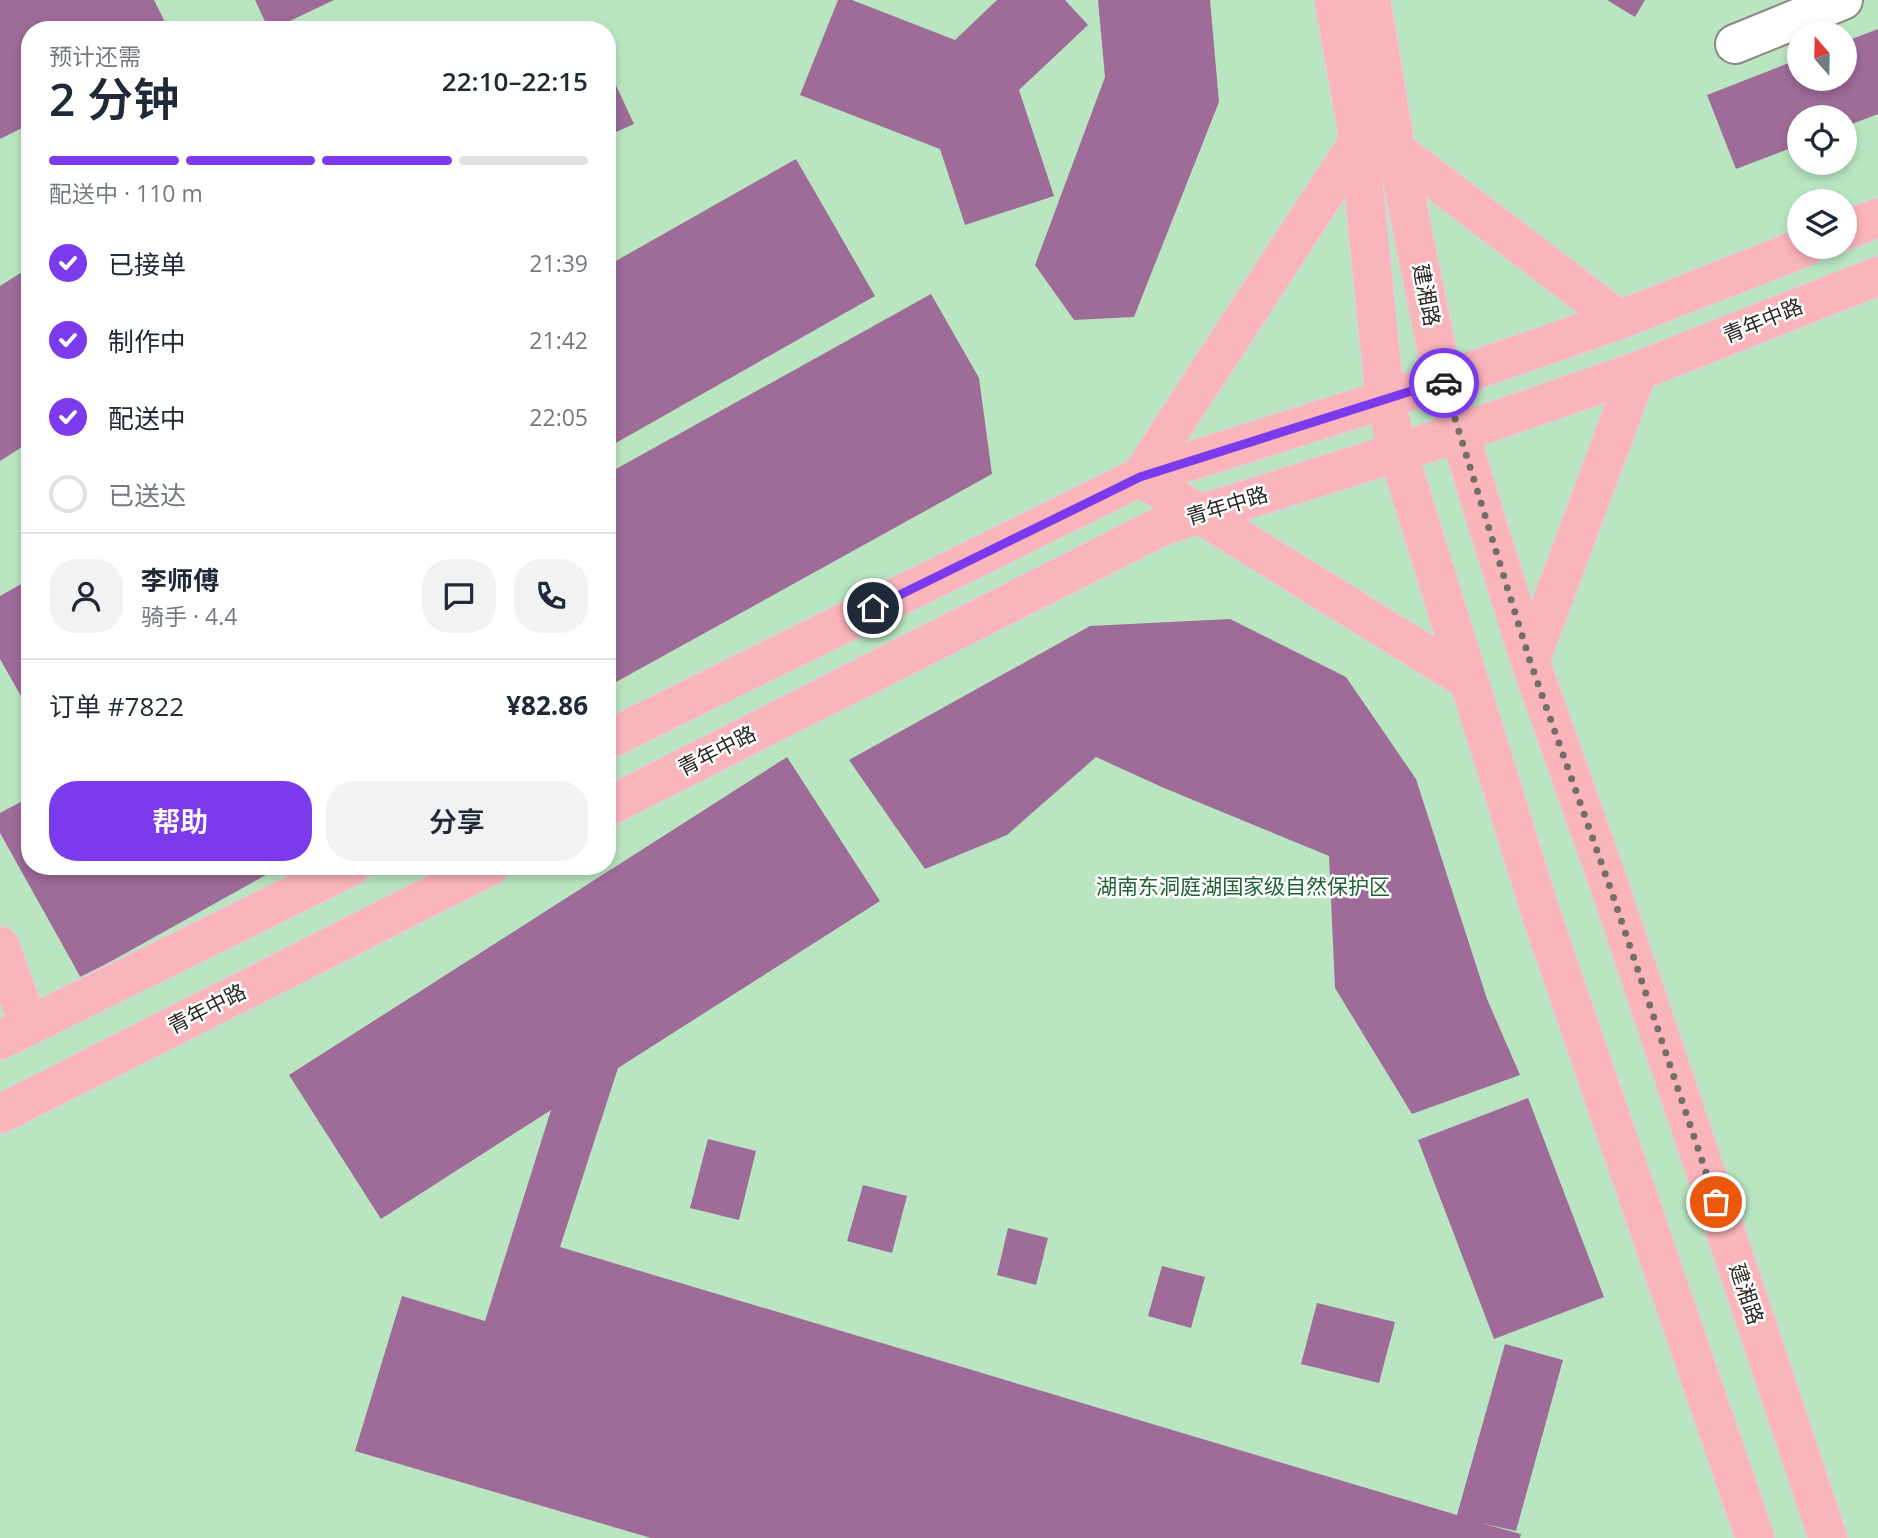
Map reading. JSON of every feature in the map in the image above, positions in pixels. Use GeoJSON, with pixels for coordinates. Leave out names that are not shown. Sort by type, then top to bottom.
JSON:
{"type":"FeatureCollection","features":[{"type":"Feature","properties":{"kind":"main road"},"geometry":{"type":"LineString","coordinates":[[1334,0],[1359,141],[1385,400],[1398,452],[1542,917],[1755,1538]]}},
{"type":"Feature","properties":{"kind":"main road","name":"建湘路"},"geometry":{"type":"LineString","coordinates":[[1371,0],[1396,150],[1443,381],[1530,661],[1612,893],[1828,1538]]}},
{"type":"Feature","properties":{"kind":"main road"},"geometry":{"type":"LineString","coordinates":[[1140,477],[1359,141]]}},
{"type":"Feature","properties":{"kind":"main road"},"geometry":{"type":"LineString","coordinates":[[1396,150],[1619,320]]}},
{"type":"Feature","properties":{"kind":"main road"},"geometry":{"type":"LineString","coordinates":[[1857,226],[1878,218]]}},
{"type":"Feature","properties":{"kind":"main road"},"geometry":{"type":"LineString","coordinates":[[616,736],[1140,477],[1443,381],[1619,320],[1787,254]]}},
{"type":"Feature","properties":{"kind":"main road","name":"青年中路"},"geometry":{"type":"LineString","coordinates":[[616,802],[1162,526],[1459,433],[1638,371],[1878,276]]}},
{"type":"Feature","properties":{"kind":"main road"},"geometry":{"type":"LineString","coordinates":[[1530,661],[1638,371]]}},
{"type":"Feature","properties":{"kind":"main road"},"geometry":{"type":"LineString","coordinates":[[1140,477],[1469,681]]}},
{"type":"Feature","properties":{"kind":"main road"},"geometry":{"type":"LineString","coordinates":[[0,946],[15,1033],[334,875]]}},
{"type":"Feature","properties":{"kind":"main road","name":"青年中路"},"geometry":{"type":"LineString","coordinates":[[0,1114],[471,875]]}},
{"type":"Feature","properties":{"kind":"street"},"geometry":{"type":"LineString","coordinates":[[1735,44],[1843,0]]}},
{"type":"Feature","properties":{"kind":"green space","name":"湖南东洞庭湖国家级自然保护区"},"geometry":{"type":"Polygon","coordinates":[[[0,0],[1878,0],[1878,1538],[0,1538],[0,0]]]}},
{"type":"Feature","properties":{"kind":"building"},"geometry":{"type":"Polygon","coordinates":[[[0,0],[154,0],[164,21],[21,21],[21,128],[0,139],[0,0]]]}},
{"type":"Feature","properties":{"kind":"building"},"geometry":{"type":"Polygon","coordinates":[[[255,0],[334,0],[290,21],[265,21],[255,0]]]}},
{"type":"Feature","properties":{"kind":"building"},"geometry":{"type":"Polygon","coordinates":[[[838,0],[852,0],[955,40],[997,0],[1065,0],[1088,25],[1019,90],[1054,196],[965,225],[940,149],[800,95],[838,0]]]}},
{"type":"Feature","properties":{"kind":"building"},"geometry":{"type":"Polygon","coordinates":[[[1098,0],[1210,0],[1219,102],[1134,317],[1074,320],[1035,265],[1105,77],[1098,0]]]}},
{"type":"Feature","properties":{"kind":"building"},"geometry":{"type":"Polygon","coordinates":[[[1607,0],[1645,0],[1635,17],[1607,0]]]}},
{"type":"Feature","properties":{"kind":"building"},"geometry":{"type":"Polygon","coordinates":[[[1878,29],[1878,114],[1857,122],[1857,105],[1787,105],[1787,150],[1736,169],[1707,95],[1787,64],[1787,91],[1857,91],[1857,37],[1878,29]]]}},
{"type":"Feature","properties":{"kind":"building"},"geometry":{"type":"Polygon","coordinates":[[[616,85],[634,124],[616,132],[616,85]]]}},
{"type":"Feature","properties":{"kind":"building"},"geometry":{"type":"Polygon","coordinates":[[[796,159],[875,296],[616,443],[616,261],[796,159]]]}},
{"type":"Feature","properties":{"kind":"building"},"geometry":{"type":"Polygon","coordinates":[[[21,273],[21,448],[0,461],[0,286],[21,273]]]}},
{"type":"Feature","properties":{"kind":"building"},"geometry":{"type":"Polygon","coordinates":[[[931,294],[979,378],[992,474],[616,682],[616,469],[931,294]]]}},
{"type":"Feature","properties":{"kind":"building"},"geometry":{"type":"Polygon","coordinates":[[[21,584],[21,696],[0,659],[0,596],[21,584]]]}},
{"type":"Feature","properties":{"kind":"building"},"geometry":{"type":"Polygon","coordinates":[[[1230,619],[1346,677],[1416,779],[1487,999],[1520,1075],[1412,1114],[1335,988],[1329,856],[1096,757],[1007,835],[925,869],[849,760],[1090,626],[1230,619]]]}},
{"type":"Feature","properties":{"kind":"building"},"geometry":{"type":"Polygon","coordinates":[[[787,757],[880,901],[618,1068],[560,1247],[1457,1515],[1505,1344],[1563,1360],[1516,1531],[1481,1523],[1521,1534],[1520,1538],[651,1538],[355,1451],[402,1296],[485,1321],[551,1110],[381,1219],[289,1075],[602,875],[616,875],[616,866],[787,757]]]}},
{"type":"Feature","properties":{"kind":"building"},"geometry":{"type":"Polygon","coordinates":[[[21,802],[21,871],[0,833],[0,813],[21,802]]]}},
{"type":"Feature","properties":{"kind":"building"},"geometry":{"type":"Polygon","coordinates":[[[23,875],[266,875],[81,978],[23,875]]]}},
{"type":"Feature","properties":{"kind":"building"},"geometry":{"type":"Polygon","coordinates":[[[1528,1098],[1604,1297],[1494,1339],[1418,1140],[1528,1098]]]}},
{"type":"Feature","properties":{"kind":"building"},"geometry":{"type":"Polygon","coordinates":[[[708,1139],[756,1151],[739,1220],[690,1208],[708,1139]]]}},
{"type":"Feature","properties":{"kind":"building"},"geometry":{"type":"Polygon","coordinates":[[[863,1185],[907,1196],[892,1253],[847,1241],[863,1185]]]}},
{"type":"Feature","properties":{"kind":"building"},"geometry":{"type":"Polygon","coordinates":[[[1008,1228],[1048,1238],[1036,1285],[997,1275],[1008,1228]]]}},
{"type":"Feature","properties":{"kind":"building"},"geometry":{"type":"Polygon","coordinates":[[[1162,1266],[1205,1277],[1191,1328],[1148,1316],[1162,1266]]]}},
{"type":"Feature","properties":{"kind":"building"},"geometry":{"type":"Polygon","coordinates":[[[1317,1303],[1395,1322],[1379,1383],[1301,1364],[1317,1303]]]}},
{"type":"Feature","properties":{"kind":"way so far"},"geometry":{"type":"LineString","coordinates":[[1444,383],[1530,661],[1612,893],[1716,1202]]}},
{"type":"Feature","properties":{"kind":"route"},"geometry":{"type":"LineString","coordinates":[[873,608],[1140,477],[1443,381],[1444,383]]}}]}
